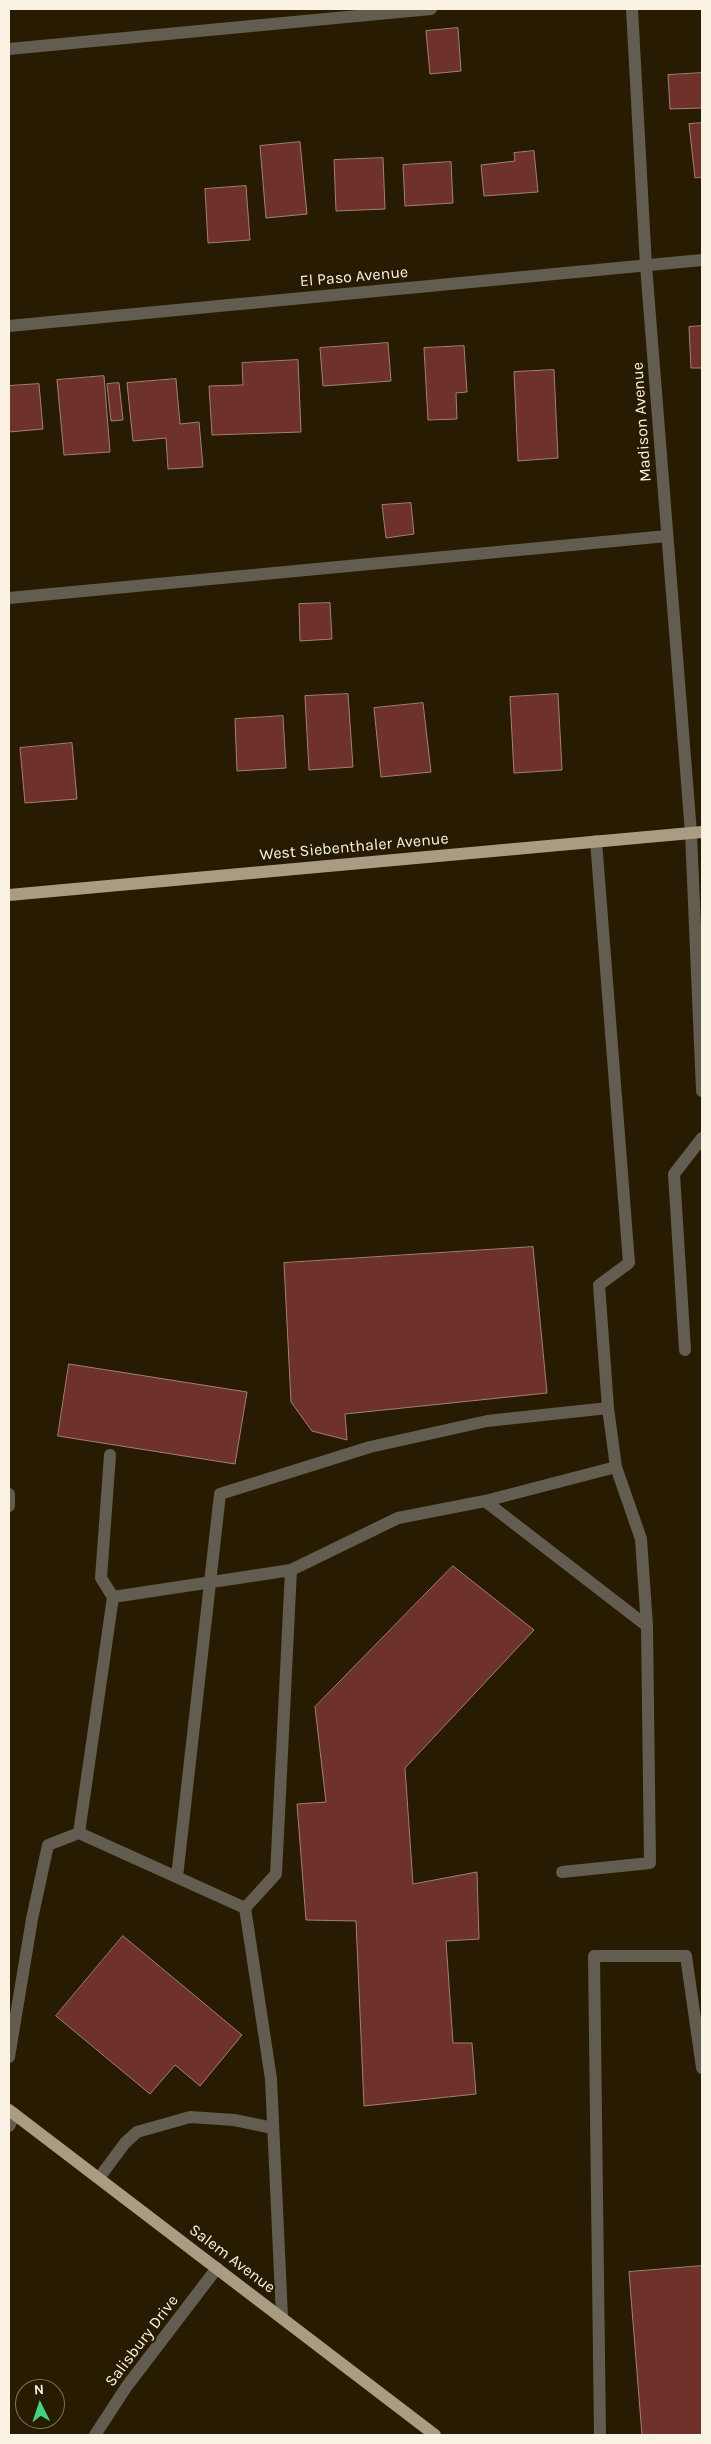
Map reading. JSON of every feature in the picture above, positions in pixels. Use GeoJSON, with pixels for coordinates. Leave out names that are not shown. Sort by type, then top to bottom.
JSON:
{"type":"FeatureCollection","features":[{"type":"Feature","properties":{"kind":"main road","name":"West Siebenthaler Avenue"},"geometry":{"type":"LineString","coordinates":[[9,895],[696,832]]}},
{"type":"Feature","properties":{"kind":"main road","name":"Salem Avenue"},"geometry":{"type":"LineString","coordinates":[[12,2112],[436,2435]]}},
{"type":"Feature","properties":{"kind":"street"},"geometry":{"type":"LineString","coordinates":[[9,49],[431,9]]}},
{"type":"Feature","properties":{"kind":"street","name":"Madison Avenue"},"geometry":{"type":"LineString","coordinates":[[632,9],[646,266],[667,536],[696,832],[702,1091]]}},
{"type":"Feature","properties":{"kind":"street","name":"El Paso Avenue"},"geometry":{"type":"LineString","coordinates":[[9,326],[702,260]]}},
{"type":"Feature","properties":{"kind":"street"},"geometry":{"type":"LineString","coordinates":[[9,598],[667,536]]}},
{"type":"Feature","properties":{"kind":"street"},"geometry":{"type":"LineString","coordinates":[[562,1872],[650,1863],[647,1626],[641,1539],[616,1467],[608,1408],[599,1285],[629,1263],[596,841]]}},
{"type":"Feature","properties":{"kind":"street"},"geometry":{"type":"LineString","coordinates":[[685,1350],[674,1174],[702,1138]]}},
{"type":"Feature","properties":{"kind":"street"},"geometry":{"type":"LineString","coordinates":[[177,1877],[220,1494],[370,1447],[488,1421],[608,1408]]}},
{"type":"Feature","properties":{"kind":"street"},"geometry":{"type":"LineString","coordinates":[[79,1833],[113,1597],[101,1578],[110,1455]]}},
{"type":"Feature","properties":{"kind":"street"},"geometry":{"type":"LineString","coordinates":[[113,1597],[291,1570],[398,1518],[485,1501],[616,1467]]}},
{"type":"Feature","properties":{"kind":"street"},"geometry":{"type":"LineString","coordinates":[[9,1494],[9,1506]]}},
{"type":"Feature","properties":{"kind":"street"},"geometry":{"type":"LineString","coordinates":[[485,1501],[647,1626]]}},
{"type":"Feature","properties":{"kind":"street"},"geometry":{"type":"LineString","coordinates":[[245,1908],[276,1874],[291,1570]]}},
{"type":"Feature","properties":{"kind":"street"},"geometry":{"type":"LineString","coordinates":[[9,2057],[32,1919],[48,1845],[79,1833],[245,1908]]}},
{"type":"Feature","properties":{"kind":"street"},"geometry":{"type":"LineString","coordinates":[[245,1908],[271,2079],[282,2318]]}},
{"type":"Feature","properties":{"kind":"street"},"geometry":{"type":"LineString","coordinates":[[600,2435],[594,1956],[686,1956],[702,2068]]}},
{"type":"Feature","properties":{"kind":"street"},"geometry":{"type":"LineString","coordinates":[[9,2126],[12,2112]]}},
{"type":"Feature","properties":{"kind":"street"},"geometry":{"type":"LineString","coordinates":[[99,2178],[124,2144],[137,2132],[190,2118],[234,2120],[273,2128]]}},
{"type":"Feature","properties":{"kind":"street","name":"Salisbury Drive"},"geometry":{"type":"LineString","coordinates":[[95,2435],[127,2386],[217,2268]]}},
{"type":"Feature","properties":{"kind":"building"},"geometry":{"type":"Polygon","coordinates":[[[458,28],[461,71],[430,74],[426,31],[458,28]]]}},
{"type":"Feature","properties":{"kind":"building"},"geometry":{"type":"Polygon","coordinates":[[[702,73],[702,108],[670,109],[668,75],[702,73]]]}},
{"type":"Feature","properties":{"kind":"building"},"geometry":{"type":"Polygon","coordinates":[[[702,123],[702,177],[695,178],[689,124],[702,123]]]}},
{"type":"Feature","properties":{"kind":"building"},"geometry":{"type":"Polygon","coordinates":[[[300,142],[307,214],[266,218],[260,146],[300,142]]]}},
{"type":"Feature","properties":{"kind":"building"},"geometry":{"type":"Polygon","coordinates":[[[534,151],[538,192],[484,196],[481,165],[515,161],[514,153],[534,151]]]}},
{"type":"Feature","properties":{"kind":"building"},"geometry":{"type":"Polygon","coordinates":[[[383,158],[385,209],[336,211],[334,160],[383,158]]]}},
{"type":"Feature","properties":{"kind":"building"},"geometry":{"type":"Polygon","coordinates":[[[451,162],[453,203],[405,206],[403,165],[451,162]]]}},
{"type":"Feature","properties":{"kind":"building"},"geometry":{"type":"Polygon","coordinates":[[[246,186],[250,240],[208,243],[205,189],[246,186]]]}},
{"type":"Feature","properties":{"kind":"building"},"geometry":{"type":"Polygon","coordinates":[[[702,326],[702,368],[691,368],[689,327],[702,326]]]}},
{"type":"Feature","properties":{"kind":"building"},"geometry":{"type":"Polygon","coordinates":[[[388,343],[391,381],[323,386],[320,348],[388,343]]]}},
{"type":"Feature","properties":{"kind":"building"},"geometry":{"type":"Polygon","coordinates":[[[464,346],[467,392],[456,393],[457,419],[428,420],[424,348],[464,346]]]}},
{"type":"Feature","properties":{"kind":"building"},"geometry":{"type":"Polygon","coordinates":[[[298,360],[301,432],[212,435],[209,386],[243,385],[242,363],[298,360]]]}},
{"type":"Feature","properties":{"kind":"building"},"geometry":{"type":"Polygon","coordinates":[[[554,370],[558,458],[518,461],[514,372],[554,370]]]}},
{"type":"Feature","properties":{"kind":"building"},"geometry":{"type":"Polygon","coordinates":[[[104,376],[110,452],[64,455],[57,380],[104,376]]]}},
{"type":"Feature","properties":{"kind":"building"},"geometry":{"type":"Polygon","coordinates":[[[176,379],[180,424],[199,422],[203,467],[168,469],[166,438],[133,441],[127,383],[176,379]]]}},
{"type":"Feature","properties":{"kind":"building"},"geometry":{"type":"Polygon","coordinates":[[[119,383],[123,420],[111,421],[107,384],[119,383]]]}},
{"type":"Feature","properties":{"kind":"building"},"geometry":{"type":"Polygon","coordinates":[[[39,384],[43,429],[9,432],[9,386],[39,384]]]}},
{"type":"Feature","properties":{"kind":"building"},"geometry":{"type":"Polygon","coordinates":[[[411,503],[414,534],[386,538],[382,505],[411,503]]]}},
{"type":"Feature","properties":{"kind":"building"},"geometry":{"type":"Polygon","coordinates":[[[330,603],[332,639],[300,641],[299,604],[330,603]]]}},
{"type":"Feature","properties":{"kind":"building"},"geometry":{"type":"Polygon","coordinates":[[[348,694],[353,767],[309,770],[305,696],[348,694]]]}},
{"type":"Feature","properties":{"kind":"building"},"geometry":{"type":"Polygon","coordinates":[[[558,694],[562,770],[514,773],[510,697],[558,694]]]}},
{"type":"Feature","properties":{"kind":"building"},"geometry":{"type":"Polygon","coordinates":[[[423,703],[431,772],[381,777],[374,708],[423,703]]]}},
{"type":"Feature","properties":{"kind":"building"},"geometry":{"type":"Polygon","coordinates":[[[283,716],[286,768],[237,771],[235,719],[283,716]]]}},
{"type":"Feature","properties":{"kind":"building"},"geometry":{"type":"Polygon","coordinates":[[[72,743],[77,799],[25,803],[20,748],[72,743]]]}},
{"type":"Feature","properties":{"kind":"building"},"geometry":{"type":"Polygon","coordinates":[[[533,1247],[547,1393],[345,1414],[347,1440],[312,1431],[291,1402],[284,1263],[533,1247]]]}},
{"type":"Feature","properties":{"kind":"building"},"geometry":{"type":"Polygon","coordinates":[[[69,1364],[247,1392],[235,1464],[58,1436],[69,1364]]]}},
{"type":"Feature","properties":{"kind":"building"},"geometry":{"type":"Polygon","coordinates":[[[453,1566],[534,1630],[405,1768],[413,1884],[477,1872],[479,1939],[446,1941],[453,2043],[472,2043],[476,2094],[364,2106],[356,1921],[306,1920],[297,1804],[326,1802],[315,1707],[453,1566]]]}},
{"type":"Feature","properties":{"kind":"building"},"geometry":{"type":"Polygon","coordinates":[[[123,1936],[242,2035],[200,2086],[175,2065],[150,2094],[56,2016],[123,1936]]]}},
{"type":"Feature","properties":{"kind":"building"},"geometry":{"type":"Polygon","coordinates":[[[702,2266],[702,2435],[642,2435],[629,2272],[702,2266]]]}}]}
